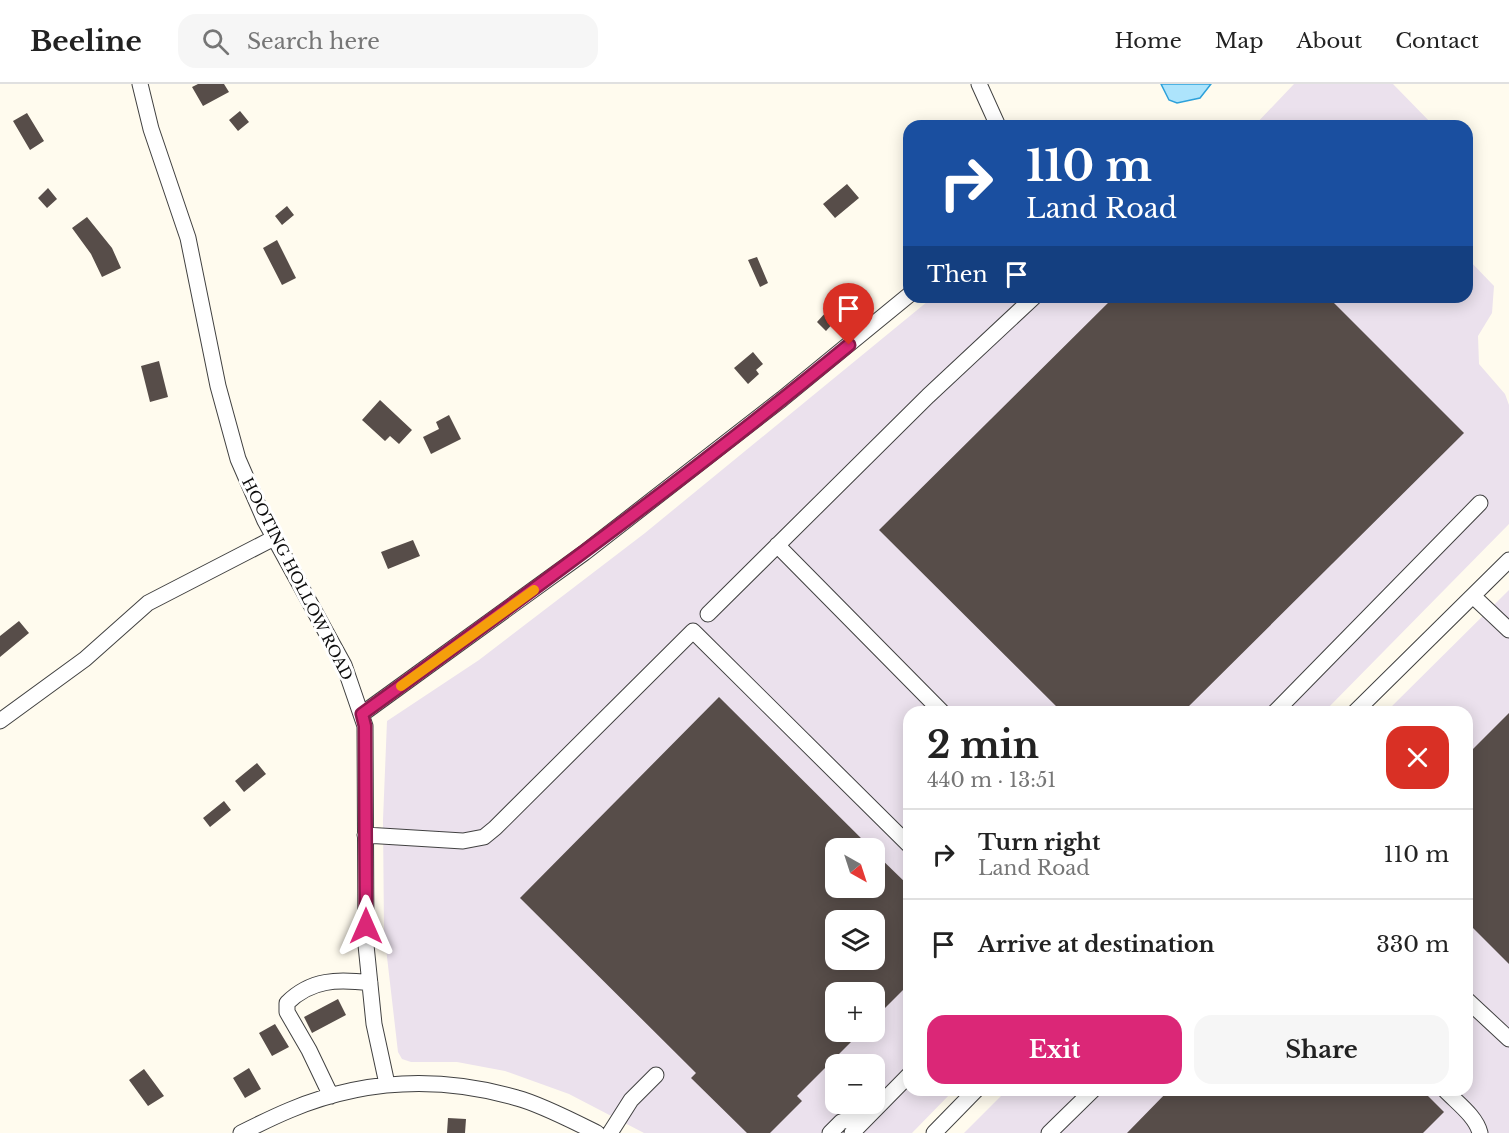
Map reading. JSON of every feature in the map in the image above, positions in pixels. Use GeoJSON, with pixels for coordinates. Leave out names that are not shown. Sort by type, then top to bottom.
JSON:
{"type":"FeatureCollection","features":[{"type":"Feature","properties":{"kind":"street","name":"HOOTING HOLLOW ROAD"},"geometry":{"type":"LineString","coordinates":[[140,84],[151,129],[188,238],[218,386],[238,459],[273,538],[344,665],[365,726],[366,945],[374,1024],[387,1084]]}},
{"type":"Feature","properties":{"kind":"street"},"geometry":{"type":"LineString","coordinates":[[979,84],[995,120]]}},
{"type":"Feature","properties":{"kind":"street"},"geometry":{"type":"LineString","coordinates":[[362,714],[593,546],[782,399],[903,300]]}},
{"type":"Feature","properties":{"kind":"street"},"geometry":{"type":"LineString","coordinates":[[708,614],[928,396],[1028,303]]}},
{"type":"Feature","properties":{"kind":"street"},"geometry":{"type":"LineString","coordinates":[[1281,706],[1480,503]]}},
{"type":"Feature","properties":{"kind":"street"},"geometry":{"type":"LineString","coordinates":[[0,721],[85,659],[148,603],[273,538]]}},
{"type":"Feature","properties":{"kind":"street"},"geometry":{"type":"LineString","coordinates":[[777,545],[936,706]]}},
{"type":"Feature","properties":{"kind":"street"},"geometry":{"type":"LineString","coordinates":[[1361,706],[1509,560]]}},
{"type":"Feature","properties":{"kind":"street"},"geometry":{"type":"LineString","coordinates":[[1473,596],[1509,630]]}},
{"type":"Feature","properties":{"kind":"street"},"geometry":{"type":"LineString","coordinates":[[365,835],[463,841],[484,837],[693,631],[903,839]]}},
{"type":"Feature","properties":{"kind":"street"},"geometry":{"type":"LineString","coordinates":[[331,1096],[309,1050],[287,1012],[287,1003],[314,984],[331,980],[370,983]]}},
{"type":"Feature","properties":{"kind":"street"},"geometry":{"type":"LineString","coordinates":[[1473,1006],[1509,1039]]}},
{"type":"Feature","properties":{"kind":"street"},"geometry":{"type":"LineString","coordinates":[[610,1133],[631,1100],[656,1075]]}},
{"type":"Feature","properties":{"kind":"street"},"geometry":{"type":"LineString","coordinates":[[885,1099],[903,1081]]}},
{"type":"Feature","properties":{"kind":"street"},"geometry":{"type":"LineString","coordinates":[[241,1133],[273,1126],[291,1109],[331,1096],[387,1084],[418,1082],[469,1086],[520,1098],[597,1133]]}},
{"type":"Feature","properties":{"kind":"street"},"geometry":{"type":"LineString","coordinates":[[934,1133],[970,1096]]}},
{"type":"Feature","properties":{"kind":"street"},"geometry":{"type":"LineString","coordinates":[[1048,1133],[1087,1096]]}},
{"type":"Feature","properties":{"kind":"street"},"geometry":{"type":"LineString","coordinates":[[1451,1096],[1479,1128],[1480,1133]]}},
{"type":"Feature","properties":{"kind":"street"},"geometry":{"type":"LineString","coordinates":[[830,1133],[841,1122],[862,1114]]}},
{"type":"Feature","properties":{"kind":"street"},"geometry":{"type":"LineString","coordinates":[[852,1133],[870,1114]]}},
{"type":"Feature","properties":{"kind":"shaded area"},"geometry":{"type":"Polygon","coordinates":[[[1294,84],[1393,84],[1428,120],[1260,120],[1294,84]]]}},
{"type":"Feature","properties":{"kind":"shaded area"},"geometry":{"type":"Polygon","coordinates":[[[1473,264],[1494,286],[1492,313],[1478,336],[1479,364],[1505,394],[1509,405],[1509,524],[1330,706],[903,706],[903,1096],[948,1096],[912,1133],[644,1133],[569,1094],[505,1071],[457,1062],[411,1062],[402,1059],[398,1052],[384,931],[383,820],[387,721],[479,660],[645,533],[926,303],[1473,303],[1473,264]]]}},
{"type":"Feature","properties":{"kind":"shaded area"},"geometry":{"type":"Polygon","coordinates":[[[1509,590],[1509,1133],[964,1133],[1001,1096],[1473,1096],[1473,706],[1392,706],[1509,590]]]}},
{"type":"Feature","properties":{"kind":"water"},"geometry":{"type":"Polygon","coordinates":[[[1161,84],[1211,84],[1200,98],[1177,103],[1169,100],[1161,84]]]}},
{"type":"Feature","properties":{"kind":"building"},"geometry":{"type":"Polygon","coordinates":[[[198,84],[224,84],[229,92],[203,106],[192,87],[198,84]]]}},
{"type":"Feature","properties":{"kind":"building"},"geometry":{"type":"Polygon","coordinates":[[[240,111],[249,122],[238,131],[229,120],[240,111]]]}},
{"type":"Feature","properties":{"kind":"building"},"geometry":{"type":"Polygon","coordinates":[[[27,113],[44,141],[30,150],[13,121],[27,113]]]}},
{"type":"Feature","properties":{"kind":"building"},"geometry":{"type":"Polygon","coordinates":[[[847,184],[859,198],[835,218],[823,204],[847,184]]]}},
{"type":"Feature","properties":{"kind":"building"},"geometry":{"type":"Polygon","coordinates":[[[48,188],[57,199],[47,208],[38,198],[48,188]]]}},
{"type":"Feature","properties":{"kind":"building"},"geometry":{"type":"Polygon","coordinates":[[[287,206],[294,215],[282,225],[275,216],[287,206]]]}},
{"type":"Feature","properties":{"kind":"building"},"geometry":{"type":"Polygon","coordinates":[[[87,217],[112,248],[121,268],[102,277],[91,254],[72,228],[87,217]]]}},
{"type":"Feature","properties":{"kind":"building"},"geometry":{"type":"Polygon","coordinates":[[[277,240],[296,278],[282,285],[263,248],[277,240]]]}},
{"type":"Feature","properties":{"kind":"building"},"geometry":{"type":"Polygon","coordinates":[[[757,257],[768,283],[760,287],[748,260],[757,257]]]}},
{"type":"Feature","properties":{"kind":"building"},"geometry":{"type":"Polygon","coordinates":[[[1108,303],[1334,303],[1464,433],[1189,706],[1056,706],[879,530],[1108,303]]]}},
{"type":"Feature","properties":{"kind":"building"},"geometry":{"type":"Polygon","coordinates":[[[826,312],[835,321],[826,331],[817,322],[826,312]]]}},
{"type":"Feature","properties":{"kind":"building"},"geometry":{"type":"Polygon","coordinates":[[[753,352],[763,364],[756,370],[759,374],[748,384],[734,368],[753,352]]]}},
{"type":"Feature","properties":{"kind":"building"},"geometry":{"type":"Polygon","coordinates":[[[159,361],[168,397],[150,402],[141,366],[159,361]]]}},
{"type":"Feature","properties":{"kind":"building"},"geometry":{"type":"Polygon","coordinates":[[[380,400],[412,430],[399,444],[390,436],[385,441],[362,420],[380,400]]]}},
{"type":"Feature","properties":{"kind":"building"},"geometry":{"type":"Polygon","coordinates":[[[449,415],[461,439],[431,454],[423,437],[439,429],[436,422],[449,415]]]}},
{"type":"Feature","properties":{"kind":"building"},"geometry":{"type":"Polygon","coordinates":[[[413,540],[420,556],[388,569],[381,552],[413,540]]]}},
{"type":"Feature","properties":{"kind":"building"},"geometry":{"type":"Polygon","coordinates":[[[19,621],[29,633],[0,657],[0,636],[19,621]]]}},
{"type":"Feature","properties":{"kind":"building"},"geometry":{"type":"Polygon","coordinates":[[[719,697],[861,838],[825,838],[825,898],[885,898],[885,863],[903,880],[903,990],[885,1008],[885,982],[825,982],[825,1042],[851,1042],[839,1054],[825,1054],[825,1068],[797,1096],[802,1101],[770,1133],[747,1133],[691,1078],[696,1073],[520,898],[719,697]]]}},
{"type":"Feature","properties":{"kind":"building"},"geometry":{"type":"Polygon","coordinates":[[[1509,713],[1509,964],[1473,928],[1473,749],[1509,713]]]}},
{"type":"Feature","properties":{"kind":"building"},"geometry":{"type":"Polygon","coordinates":[[[257,763],[266,774],[244,792],[235,781],[257,763]]]}},
{"type":"Feature","properties":{"kind":"building"},"geometry":{"type":"Polygon","coordinates":[[[224,801],[231,810],[210,827],[203,818],[224,801]]]}},
{"type":"Feature","properties":{"kind":"building"},"geometry":{"type":"Polygon","coordinates":[[[338,999],[346,1015],[312,1033],[304,1017],[338,999]]]}},
{"type":"Feature","properties":{"kind":"building"},"geometry":{"type":"Polygon","coordinates":[[[275,1024],[289,1047],[272,1056],[259,1033],[275,1024]]]}},
{"type":"Feature","properties":{"kind":"building"},"geometry":{"type":"Polygon","coordinates":[[[249,1068],[261,1089],[245,1098],[233,1078],[249,1068]]]}},
{"type":"Feature","properties":{"kind":"building"},"geometry":{"type":"Polygon","coordinates":[[[144,1069],[164,1096],[148,1106],[129,1080],[144,1069]]]}},
{"type":"Feature","properties":{"kind":"building"},"geometry":{"type":"Polygon","coordinates":[[[1163,1096],[1428,1096],[1444,1112],[1423,1133],[1127,1133],[1163,1096]]]}},
{"type":"Feature","properties":{"kind":"building"},"geometry":{"type":"Polygon","coordinates":[[[448,1118],[466,1119],[465,1133],[447,1133],[448,1118]]]}},
{"type":"Feature","properties":{"kind":"slow traffic"},"geometry":{"type":"LineString","coordinates":[[401,686],[534,590]]}},
{"type":"Feature","properties":{"kind":"route"},"geometry":{"type":"LineString","coordinates":[[366,926],[365,726],[362,714],[584,553],[849,345]]}}]}
